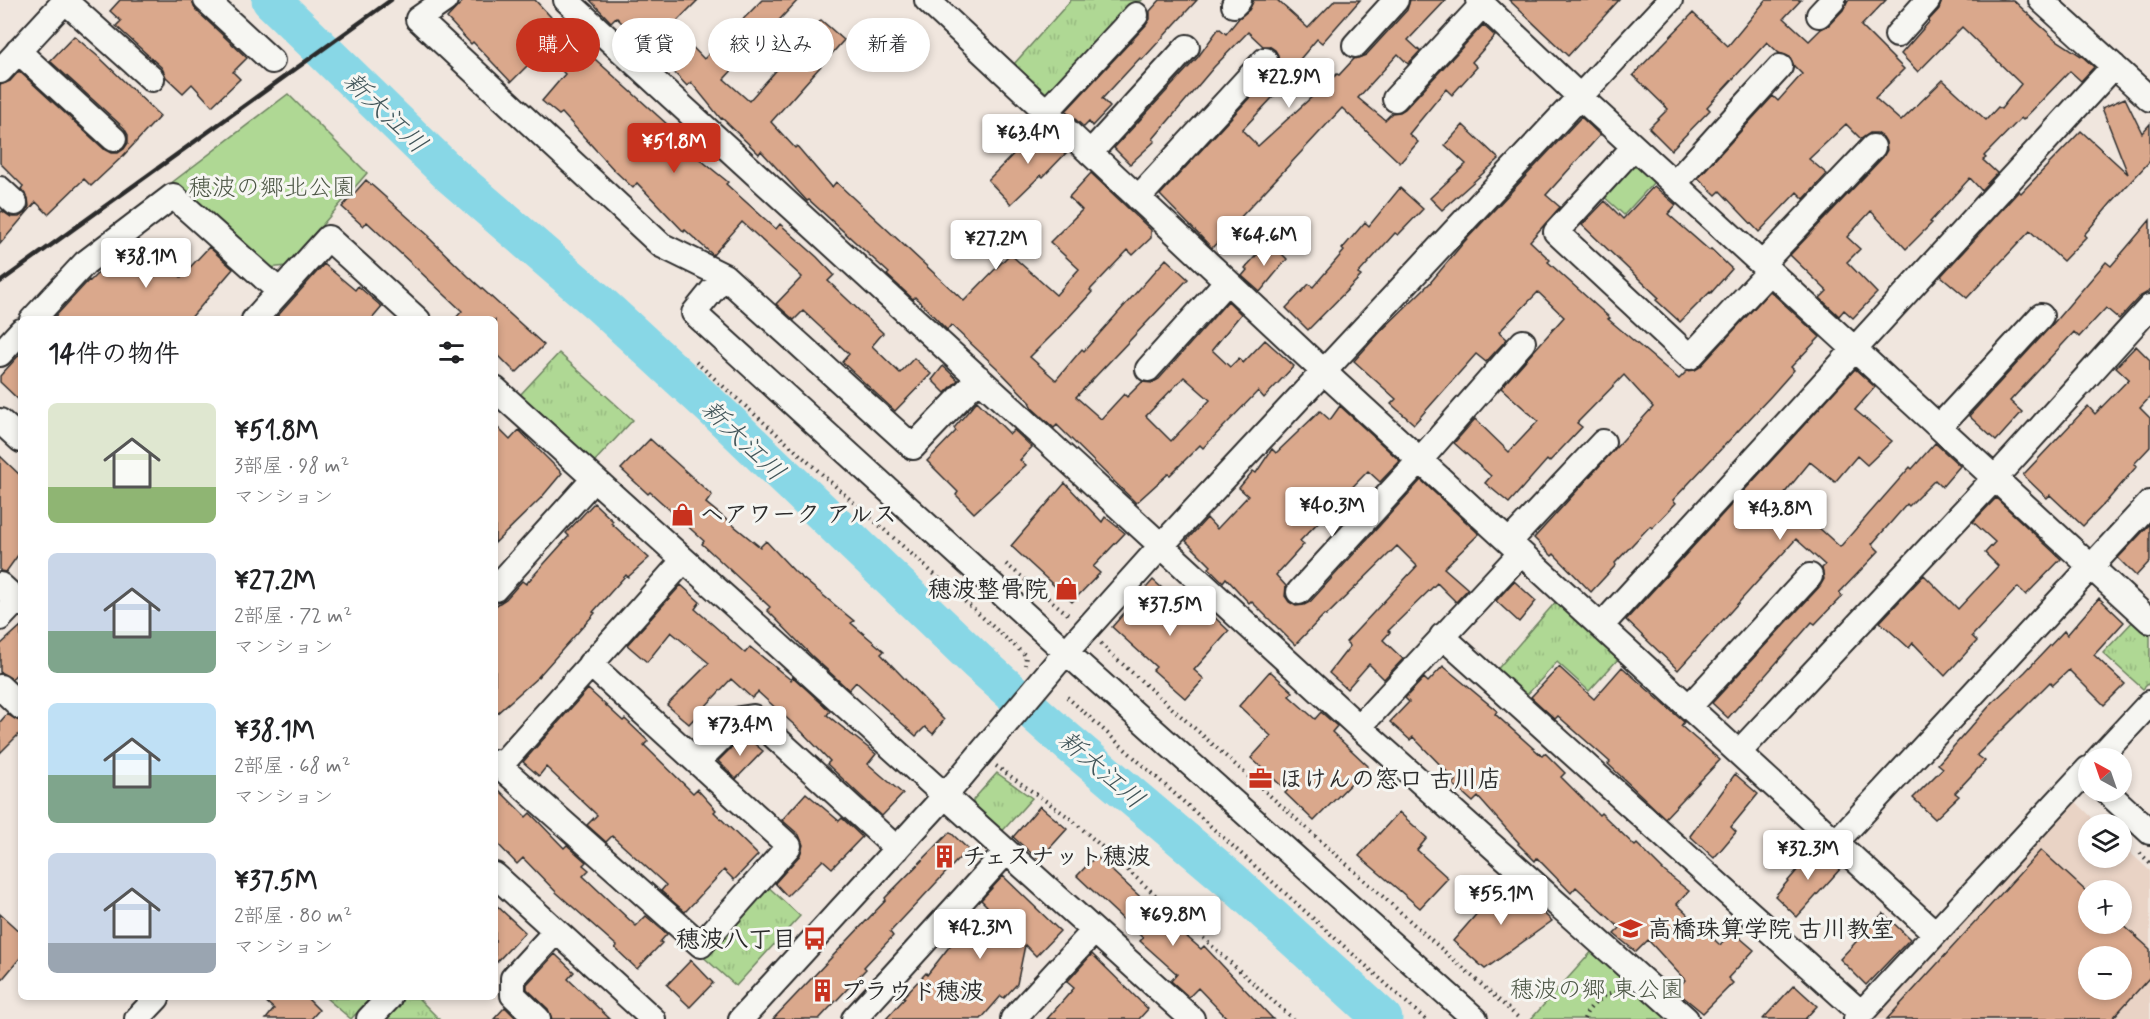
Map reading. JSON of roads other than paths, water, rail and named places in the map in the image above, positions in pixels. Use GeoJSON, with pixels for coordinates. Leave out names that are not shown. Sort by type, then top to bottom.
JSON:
{"type":"FeatureCollection","features":[{"type":"Feature","properties":{"kind":"street"},"geometry":{"type":"LineString","coordinates":[[0,71],[65,0],[152,79]]}},
{"type":"Feature","properties":{"kind":"street"},"geometry":{"type":"LineString","coordinates":[[206,0],[272,61]]}},
{"type":"Feature","properties":{"kind":"street"},"geometry":{"type":"LineString","coordinates":[[445,0],[418,19],[662,245],[724,276],[913,447],[979,378]]}},
{"type":"Feature","properties":{"kind":"street"},"geometry":{"type":"LineString","coordinates":[[566,0],[1359,727],[1686,1019]]}},
{"type":"Feature","properties":{"kind":"street"},"geometry":{"type":"LineString","coordinates":[[927,0],[1324,372],[1935,933]]}},
{"type":"Feature","properties":{"kind":"street"},"geometry":{"type":"LineString","coordinates":[[1355,45],[1396,0]]}},
{"type":"Feature","properties":{"kind":"street"},"geometry":{"type":"LineString","coordinates":[[741,1019],[944,797],[998,733],[1032,678],[1066,652],[1162,545],[1670,0]]}},
{"type":"Feature","properties":{"kind":"street"},"geometry":{"type":"LineString","coordinates":[[1897,36],[1928,0]]}},
{"type":"Feature","properties":{"kind":"street"},"geometry":{"type":"LineString","coordinates":[[2041,0],[2150,99]]}},
{"type":"Feature","properties":{"kind":"street"},"geometry":{"type":"LineString","coordinates":[[1395,99],[1480,2],[1674,184],[2150,621]]}},
{"type":"Feature","properties":{"kind":"street"},"geometry":{"type":"LineString","coordinates":[[1046,112],[1136,15]]}},
{"type":"Feature","properties":{"kind":"street"},"geometry":{"type":"LineString","coordinates":[[1090,153],[1187,47]]}},
{"type":"Feature","properties":{"kind":"street"},"geometry":{"type":"LineString","coordinates":[[18,51],[114,139]]}},
{"type":"Feature","properties":{"kind":"street"},"geometry":{"type":"LineString","coordinates":[[1138,198],[1265,60]]}},
{"type":"Feature","properties":{"kind":"street"},"geometry":{"type":"LineString","coordinates":[[1601,626],[2114,66]]}},
{"type":"Feature","properties":{"kind":"street"},"geometry":{"type":"LineString","coordinates":[[1674,184],[1780,67]]}},
{"type":"Feature","properties":{"kind":"street"},"geometry":{"type":"LineString","coordinates":[[1634,147],[1556,232],[1690,357],[1873,147]]}},
{"type":"Feature","properties":{"kind":"street"},"geometry":{"type":"LineString","coordinates":[[36,316],[85,263],[173,196],[279,291]]}},
{"type":"Feature","properties":{"kind":"street"},"geometry":{"type":"LineString","coordinates":[[257,316],[328,238],[413,316]]}},
{"type":"Feature","properties":{"kind":"street"},"geometry":{"type":"LineString","coordinates":[[724,276],[694,313],[1066,652],[1475,1019]]}},
{"type":"Feature","properties":{"kind":"street"},"geometry":{"type":"LineString","coordinates":[[1148,369],[1227,281]]}},
{"type":"Feature","properties":{"kind":"street"},"geometry":{"type":"LineString","coordinates":[[1739,752],[1995,478],[2150,307]]}},
{"type":"Feature","properties":{"kind":"street"},"geometry":{"type":"LineString","coordinates":[[1939,427],[2041,316]]}},
{"type":"Feature","properties":{"kind":"street"},"geometry":{"type":"LineString","coordinates":[[0,354],[18,334]]}},
{"type":"Feature","properties":{"kind":"street"},"geometry":{"type":"LineString","coordinates":[[1299,592],[1420,460],[1523,342]]}},
{"type":"Feature","properties":{"kind":"street"},"geometry":{"type":"LineString","coordinates":[[499,401],[594,479],[684,560],[1095,931],[1182,1016]]}},
{"type":"Feature","properties":{"kind":"street"},"geometry":{"type":"LineString","coordinates":[[0,421],[18,438]]}},
{"type":"Feature","properties":{"kind":"street"},"geometry":{"type":"LineString","coordinates":[[1359,727],[1442,636],[1603,442]]}},
{"type":"Feature","properties":{"kind":"street"},"geometry":{"type":"LineString","coordinates":[[498,586],[594,479]]}},
{"type":"Feature","properties":{"kind":"street"},"geometry":{"type":"LineString","coordinates":[[1836,842],[2150,503]]}},
{"type":"Feature","properties":{"kind":"street"},"geometry":{"type":"LineString","coordinates":[[498,763],[684,560]]}},
{"type":"Feature","properties":{"kind":"street"},"geometry":{"type":"LineString","coordinates":[[1689,707],[1810,576]]}},
{"type":"Feature","properties":{"kind":"street"},"geometry":{"type":"LineString","coordinates":[[0,618],[13,596]]}},
{"type":"Feature","properties":{"kind":"street"},"geometry":{"type":"LineString","coordinates":[[1442,636],[1858,1016],[2078,782]]}},
{"type":"Feature","properties":{"kind":"street"},"geometry":{"type":"LineString","coordinates":[[498,765],[700,945],[789,846],[590,664]]}},
{"type":"Feature","properties":{"kind":"street"},"geometry":{"type":"LineString","coordinates":[[0,687],[18,704]]}},
{"type":"Feature","properties":{"kind":"street"},"geometry":{"type":"LineString","coordinates":[[2109,748],[2150,703]]}},
{"type":"Feature","properties":{"kind":"street"},"geometry":{"type":"LineString","coordinates":[[697,762],[740,719],[753,717],[897,849]]}},
{"type":"Feature","properties":{"kind":"street"},"geometry":{"type":"LineString","coordinates":[[2118,802],[2150,832]]}},
{"type":"Feature","properties":{"kind":"street"},"geometry":{"type":"LineString","coordinates":[[854,1019],[1006,852]]}},
{"type":"Feature","properties":{"kind":"street"},"geometry":{"type":"LineString","coordinates":[[498,881],[653,1019]]}},
{"type":"Feature","properties":{"kind":"street"},"geometry":{"type":"LineString","coordinates":[[538,1019],[513,995],[513,978],[556,931]]}},
{"type":"Feature","properties":{"kind":"street"},"geometry":{"type":"LineString","coordinates":[[1013,1019],[1095,931]]}},
{"type":"Feature","properties":{"kind":"street"},"geometry":{"type":"LineString","coordinates":[[137,1019],[155,1000]]}},
{"type":"Feature","properties":{"kind":"street"},"geometry":{"type":"LineString","coordinates":[[369,1019],[387,1000]]}},
{"type":"Feature","properties":{"kind":"waterway","name":"新大江川"},"geometry":{"type":"LineString","coordinates":[[271,0],[451,175],[599,303],[726,420],[977,661],[1055,731],[1232,881],[1383,1019]]}},
{"type":"Feature","properties":{"kind":"railway"},"geometry":{"type":"LineString","coordinates":[[0,282],[391,0]]}},
{"type":"Feature","properties":{"kind":"place","name":"ヘアワーク アルス"},"geometry":{"type":"Point","coordinates":[682,514]}},
{"type":"Feature","properties":{"kind":"place","name":"穂波整骨院"},"geometry":{"type":"Point","coordinates":[1066,589]}},
{"type":"Feature","properties":{"kind":"place","name":"ほけんの窓口 古川店"},"geometry":{"type":"Point","coordinates":[1261,779]}},
{"type":"Feature","properties":{"kind":"place","name":"チェスナット穂波"},"geometry":{"type":"Point","coordinates":[944,856]}},
{"type":"Feature","properties":{"kind":"place","name":"高橋珠算学院 古川教室"},"geometry":{"type":"Point","coordinates":[1630,929]}},
{"type":"Feature","properties":{"kind":"place","name":"穂波八丁目"},"geometry":{"type":"Point","coordinates":[814,939]}},
{"type":"Feature","properties":{"kind":"place","name":"プラウド穂波"},"geometry":{"type":"Point","coordinates":[822,991]}},
{"type":"Feature","properties":{"kind":"park label","name":"穂波の郷北公園"},"geometry":{"type":"Point","coordinates":[272,187]}},
{"type":"Feature","properties":{"kind":"park label","name":"穂波の郷 東公園"},"geometry":{"type":"Point","coordinates":[1597,989]}}]}
